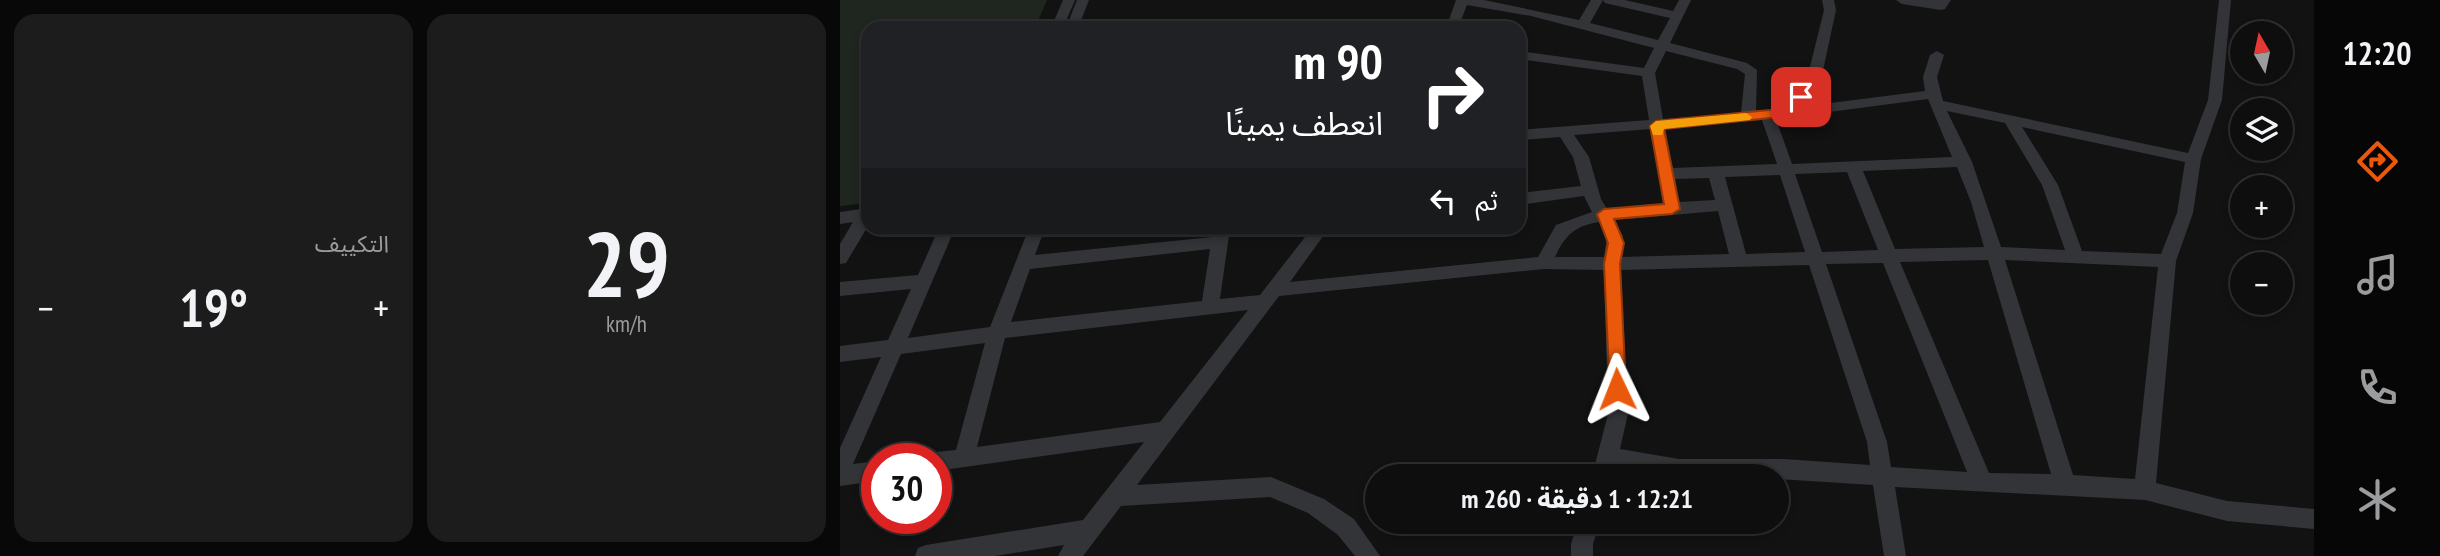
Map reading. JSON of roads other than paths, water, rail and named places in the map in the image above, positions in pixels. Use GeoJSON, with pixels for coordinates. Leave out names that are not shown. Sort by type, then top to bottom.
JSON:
{"type":"FeatureCollection","features":[{"type":"Feature","properties":{"kind":"street"},"geometry":{"type":"LineString","coordinates":[[1060,21],[1069,0]]}},
{"type":"Feature","properties":{"kind":"street"},"geometry":{"type":"LineString","coordinates":[[1075,21],[1083,0]]}},
{"type":"Feature","properties":{"kind":"street"},"geometry":{"type":"LineString","coordinates":[[1454,21],[1462,0],[1583,24],[1752,70],[1748,117]]}},
{"type":"Feature","properties":{"kind":"street"},"geometry":{"type":"LineString","coordinates":[[1583,24],[1597,0]]}},
{"type":"Feature","properties":{"kind":"street"},"geometry":{"type":"LineString","coordinates":[[1609,0],[1679,16]]}},
{"type":"Feature","properties":{"kind":"street"},"geometry":{"type":"LineString","coordinates":[[1672,209],[1648,73],[1685,0]]}},
{"type":"Feature","properties":{"kind":"street"},"geometry":{"type":"LineString","coordinates":[[1776,114],[1814,80],[1830,10],[1828,0]]}},
{"type":"Feature","properties":{"kind":"street"},"geometry":{"type":"LineString","coordinates":[[1902,0],[1933,7],[1941,6],[1945,0]]}},
{"type":"Feature","properties":{"kind":"street"},"geometry":{"type":"LineString","coordinates":[[2145,491],[2167,261],[2185,213],[2193,159],[2215,100],[2225,0]]}},
{"type":"Feature","properties":{"kind":"street"},"geometry":{"type":"LineString","coordinates":[[1937,55],[1930,77],[1936,99],[1964,162],[1995,253],[2065,484]]}},
{"type":"Feature","properties":{"kind":"street"},"geometry":{"type":"LineString","coordinates":[[1526,56],[1648,73]]}},
{"type":"Feature","properties":{"kind":"street"},"geometry":{"type":"LineString","coordinates":[[1526,134],[1656,126],[1936,99],[2012,122],[2193,159]]}},
{"type":"Feature","properties":{"kind":"street"},"geometry":{"type":"LineString","coordinates":[[1776,114],[1786,170],[1877,442],[1895,556]]}},
{"type":"Feature","properties":{"kind":"street"},"geometry":{"type":"LineString","coordinates":[[2012,122],[2050,185],[2076,257]]}},
{"type":"Feature","properties":{"kind":"street"},"geometry":{"type":"LineString","coordinates":[[1564,131],[1581,157],[1590,190],[1616,243],[1612,264],[1618,414],[1607,464]]}},
{"type":"Feature","properties":{"kind":"street"},"geometry":{"type":"LineString","coordinates":[[1666,174],[1964,162]]}},
{"type":"Feature","properties":{"kind":"street"},"geometry":{"type":"LineString","coordinates":[[1853,167],[1982,483]]}},
{"type":"Feature","properties":{"kind":"street"},"geometry":{"type":"LineString","coordinates":[[1716,173],[1740,261]]}},
{"type":"Feature","properties":{"kind":"street"},"geometry":{"type":"LineString","coordinates":[[1526,198],[1590,190]]}},
{"type":"Feature","properties":{"kind":"street"},"geometry":{"type":"LineString","coordinates":[[1544,263],[1563,228],[1604,214],[1724,205]]}},
{"type":"Feature","properties":{"kind":"street"},"geometry":{"type":"LineString","coordinates":[[840,218],[861,215]]}},
{"type":"Feature","properties":{"kind":"street"},"geometry":{"type":"LineString","coordinates":[[840,258],[861,224]]}},
{"type":"Feature","properties":{"kind":"street"},"geometry":{"type":"LineString","coordinates":[[840,471],[944,235]]}},
{"type":"Feature","properties":{"kind":"street"},"geometry":{"type":"LineString","coordinates":[[964,458],[998,333],[1034,235]]}},
{"type":"Feature","properties":{"kind":"street"},"geometry":{"type":"LineString","coordinates":[[1024,263],[1221,235],[1210,307]]}},
{"type":"Feature","properties":{"kind":"street"},"geometry":{"type":"LineString","coordinates":[[1069,556],[1316,235]]}},
{"type":"Feature","properties":{"kind":"street"},"geometry":{"type":"LineString","coordinates":[[840,354],[1210,307],[1270,295],[1544,263],[1612,264],[1995,253],[2167,261]]}},
{"type":"Feature","properties":{"kind":"street"},"geometry":{"type":"LineString","coordinates":[[840,289],[924,281]]}},
{"type":"Feature","properties":{"kind":"street"},"geometry":{"type":"LineString","coordinates":[[952,460],[1166,430]]}},
{"type":"Feature","properties":{"kind":"street"},"geometry":{"type":"LineString","coordinates":[[1789,469],[1982,483],[2065,484],[2145,491],[2227,511],[2314,519]]}},
{"type":"Feature","properties":{"kind":"street"},"geometry":{"type":"LineString","coordinates":[[840,476],[861,473]]}},
{"type":"Feature","properties":{"kind":"street"},"geometry":{"type":"LineString","coordinates":[[1116,496],[1271,487],[1316,506],[1346,527],[1368,556]]}},
{"type":"Feature","properties":{"kind":"street"},"geometry":{"type":"LineString","coordinates":[[926,556],[1089,530]]}},
{"type":"Feature","properties":{"kind":"street"},"geometry":{"type":"LineString","coordinates":[[1582,556],[1585,534]]}}]}
